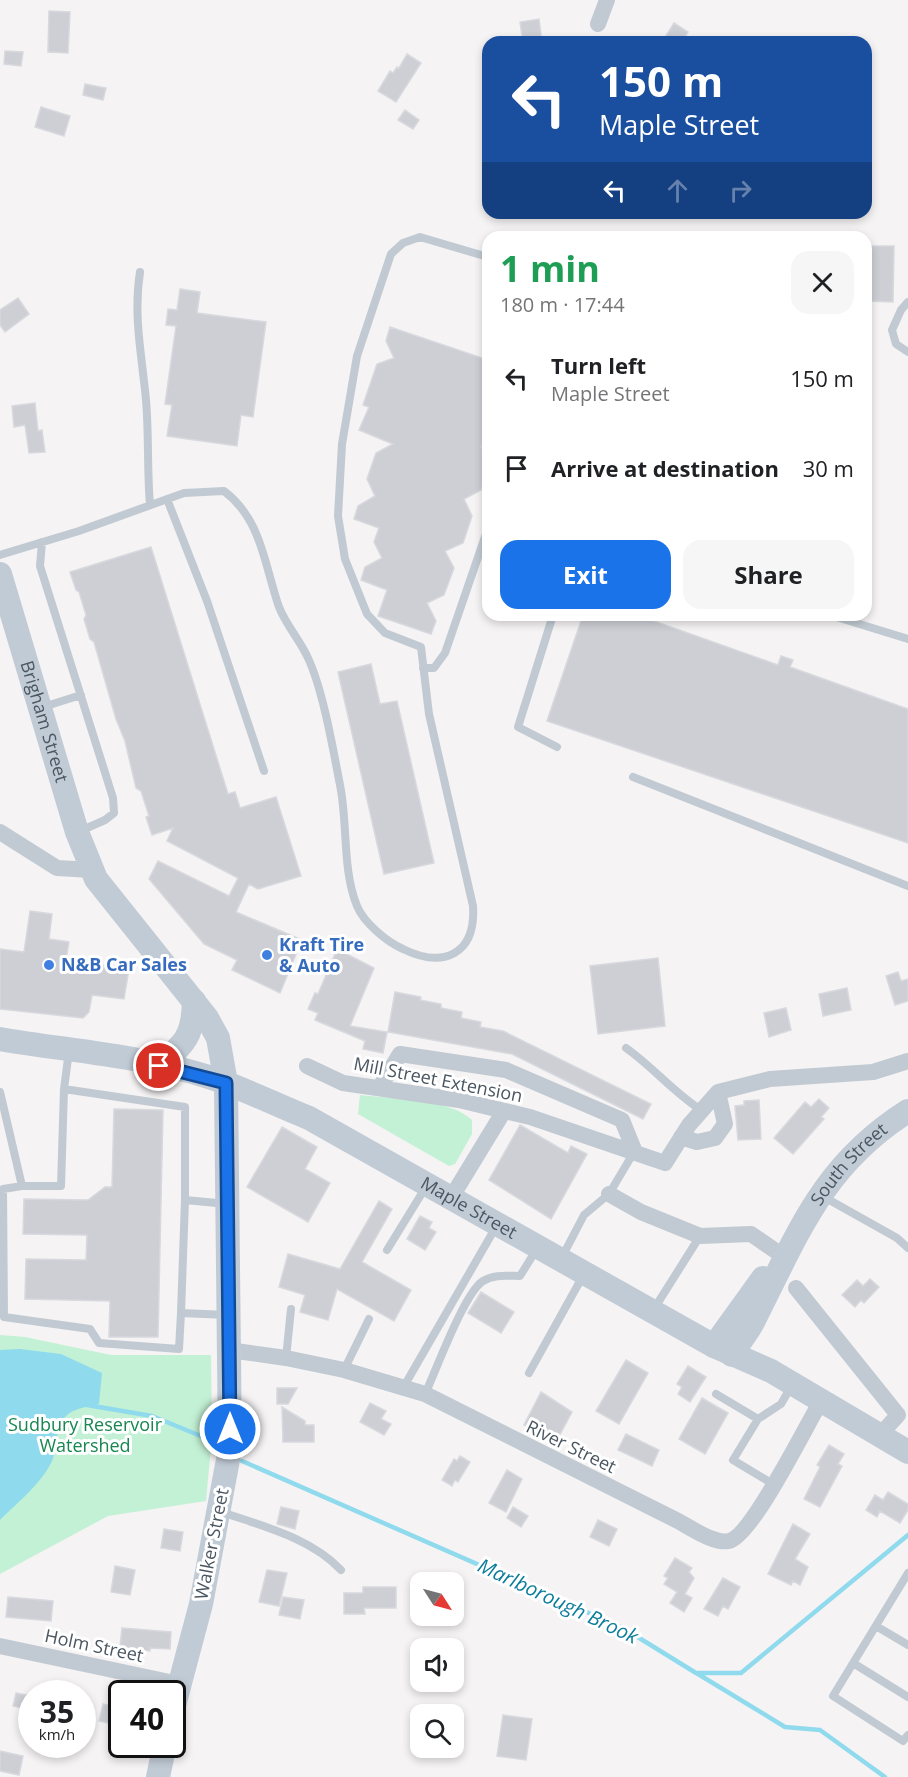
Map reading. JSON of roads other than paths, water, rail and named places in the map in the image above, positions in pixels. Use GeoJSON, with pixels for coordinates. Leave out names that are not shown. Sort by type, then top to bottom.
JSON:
{"type":"FeatureCollection","features":[{"type":"Feature","properties":{"kind":"main road","name":"Brigham Street"},"geometry":{"type":"LineString","coordinates":[[0,574],[77,832],[96,879],[129,924],[194,1001]]}},
{"type":"Feature","properties":{"kind":"main road"},"geometry":{"type":"LineString","coordinates":[[159,1066],[186,1042],[193,1025],[194,1001]]}},
{"type":"Feature","properties":{"kind":"main road","name":"Walker Street"},"geometry":{"type":"LineString","coordinates":[[180,1680],[201,1604],[230,1449],[226,1083],[218,1038],[194,1001]]}},
{"type":"Feature","properties":{"kind":"main road","name":"Maple Street"},"geometry":{"type":"LineString","coordinates":[[0,1039],[159,1066],[226,1083],[309,1118],[673,1323],[723,1350],[771,1371],[908,1452]]}},
{"type":"Feature","properties":{"kind":"main road","name":"South Street"},"geometry":{"type":"LineString","coordinates":[[745,1317],[780,1254],[820,1195],[863,1144],[908,1111]]}},
{"type":"Feature","properties":{"kind":"main road","name":"South Street"},"geometry":{"type":"LineString","coordinates":[[723,1350],[799,1227]]}},
{"type":"Feature","properties":{"kind":"main road"},"geometry":{"type":"LineString","coordinates":[[673,1323],[704,1324],[745,1317],[758,1356],[771,1371]]}},
{"type":"Feature","properties":{"kind":"main road"},"geometry":{"type":"LineString","coordinates":[[158,1777],[162,1758]]}},
{"type":"Feature","properties":{"kind":"street"},"geometry":{"type":"LineString","coordinates":[[598,24],[607,0]]}},
{"type":"Feature","properties":{"kind":"street"},"geometry":{"type":"LineString","coordinates":[[0,832],[57,868],[92,870]]}},
{"type":"Feature","properties":{"kind":"street"},"geometry":{"type":"LineString","coordinates":[[380,1087],[400,1054],[506,1070],[622,1120],[634,1152]]}},
{"type":"Feature","properties":{"kind":"street"},"geometry":{"type":"LineString","coordinates":[[718,1092],[724,1124],[716,1138],[697,1142],[681,1137],[718,1092],[770,1079],[873,1072],[908,1061]]}},
{"type":"Feature","properties":{"kind":"street","name":"Mill Street Extension"},"geometry":{"type":"LineString","coordinates":[[307,1066],[344,1083],[459,1100],[504,1111],[665,1163],[681,1137]]}},
{"type":"Feature","properties":{"kind":"street"},"geometry":{"type":"LineString","coordinates":[[451,1198],[504,1111]]}},
{"type":"Feature","properties":{"kind":"street"},"geometry":{"type":"LineString","coordinates":[[609,1194],[641,1212],[700,1236],[751,1234],[780,1254]]}},
{"type":"Feature","properties":{"kind":"street"},"geometry":{"type":"LineString","coordinates":[[796,1288],[903,1411],[880,1435]]}},
{"type":"Feature","properties":{"kind":"street","name":"River Street"},"geometry":{"type":"LineString","coordinates":[[230,1350],[344,1370],[424,1395],[716,1540],[728,1541],[739,1536],[757,1514],[821,1401]]}},
{"type":"Feature","properties":{"kind":"street","name":"Holm Street"},"geometry":{"type":"LineString","coordinates":[[0,1646],[164,1680]]}},
{"type":"Feature","properties":{"kind":"lane"},"geometry":{"type":"LineString","coordinates":[[0,555],[184,493],[224,491],[240,503],[251,518],[280,609],[309,659],[341,788],[350,875],[358,908],[388,941],[416,955],[435,959],[451,956],[464,945],[474,917],[472,894],[458,846],[429,714],[421,647],[385,633],[367,614],[345,559],[338,516],[342,444],[357,356],[391,254],[403,243],[420,237],[482,255]]}},
{"type":"Feature","properties":{"kind":"lane"},"geometry":{"type":"LineString","coordinates":[[140,272],[136,295],[136,325],[146,401],[150,505]]}},
{"type":"Feature","properties":{"kind":"lane"},"geometry":{"type":"LineString","coordinates":[[908,302],[901,310],[892,330],[896,344],[908,352]]}},
{"type":"Feature","properties":{"kind":"lane"},"geometry":{"type":"LineString","coordinates":[[167,499],[207,601],[264,771]]}},
{"type":"Feature","properties":{"kind":"lane"},"geometry":{"type":"LineString","coordinates":[[42,542],[40,566],[113,798],[114,813],[105,820],[77,832]]}},
{"type":"Feature","properties":{"kind":"lane"},"geometry":{"type":"LineString","coordinates":[[423,668],[434,668],[446,653],[482,546]]}},
{"type":"Feature","properties":{"kind":"lane"},"geometry":{"type":"LineString","coordinates":[[551,621],[518,727],[557,747]]}},
{"type":"Feature","properties":{"kind":"lane"},"geometry":{"type":"LineString","coordinates":[[850,621],[908,639]]}},
{"type":"Feature","properties":{"kind":"lane"},"geometry":{"type":"LineString","coordinates":[[40,708],[81,695]]}},
{"type":"Feature","properties":{"kind":"lane"},"geometry":{"type":"LineString","coordinates":[[633,777],[908,886]]}},
{"type":"Feature","properties":{"kind":"lane"},"geometry":{"type":"LineString","coordinates":[[626,1048],[651,1066],[679,1096],[701,1110]]}},
{"type":"Feature","properties":{"kind":"lane"},"geometry":{"type":"LineString","coordinates":[[64,1089],[185,1107],[185,1200],[179,1349],[99,1343],[90,1329],[2,1316],[2,1189],[22,1186],[61,1186],[64,1089],[69,1050]]}},
{"type":"Feature","properties":{"kind":"lane"},"geometry":{"type":"LineString","coordinates":[[0,1092],[22,1186]]}},
{"type":"Feature","properties":{"kind":"lane"},"geometry":{"type":"LineString","coordinates":[[560,1260],[584,1215],[609,1194],[634,1152]]}},
{"type":"Feature","properties":{"kind":"lane"},"geometry":{"type":"LineString","coordinates":[[387,1250],[427,1185]]}},
{"type":"Feature","properties":{"kind":"lane"},"geometry":{"type":"LineString","coordinates":[[820,1195],[897,1238],[908,1248]]}},
{"type":"Feature","properties":{"kind":"lane"},"geometry":{"type":"LineString","coordinates":[[185,1200],[227,1204]]}},
{"type":"Feature","properties":{"kind":"lane"},"geometry":{"type":"LineString","coordinates":[[403,1388],[498,1225]]}},
{"type":"Feature","properties":{"kind":"lane"},"geometry":{"type":"LineString","coordinates":[[652,1311],[700,1236]]}},
{"type":"Feature","properties":{"kind":"lane"},"geometry":{"type":"LineString","coordinates":[[424,1395],[478,1285],[490,1277],[520,1276],[538,1247]]}},
{"type":"Feature","properties":{"kind":"lane"},"geometry":{"type":"LineString","coordinates":[[529,1373],[585,1274]]}},
{"type":"Feature","properties":{"kind":"lane"},"geometry":{"type":"LineString","coordinates":[[286,1358],[291,1309]]}},
{"type":"Feature","properties":{"kind":"lane"},"geometry":{"type":"LineString","coordinates":[[181,1313],[228,1315]]}},
{"type":"Feature","properties":{"kind":"lane"},"geometry":{"type":"LineString","coordinates":[[344,1370],[369,1319]]}},
{"type":"Feature","properties":{"kind":"lane"},"geometry":{"type":"LineString","coordinates":[[773,1484],[733,1460],[758,1419],[781,1404],[792,1384]]}},
{"type":"Feature","properties":{"kind":"lane"},"geometry":{"type":"LineString","coordinates":[[716,1394],[758,1419]]}},
{"type":"Feature","properties":{"kind":"lane"},"geometry":{"type":"LineString","coordinates":[[219,1511],[298,1540],[328,1557],[341,1570]]}},
{"type":"Feature","properties":{"kind":"lane"},"geometry":{"type":"LineString","coordinates":[[908,1573],[833,1696],[903,1741],[908,1735]]}},
{"type":"Feature","properties":{"kind":"lane"},"geometry":{"type":"LineString","coordinates":[[876,1626],[908,1646]]}},
{"type":"Feature","properties":{"kind":"lane"},"geometry":{"type":"LineString","coordinates":[[853,1663],[908,1697]]}},
{"type":"Feature","properties":{"kind":"water"},"geometry":{"type":"Polygon","coordinates":[[[20,1349],[61,1354],[102,1373],[99,1404],[76,1410],[65,1417],[60,1426],[54,1456],[42,1477],[0,1520],[0,1350],[20,1349]]]}},
{"type":"Feature","properties":{"kind":"waterway","name":"Marlborough Brook"},"geometry":{"type":"LineString","coordinates":[[87,1405],[152,1416],[213,1441]]}},
{"type":"Feature","properties":{"kind":"waterway","name":"Marlborough Brook"},"geometry":{"type":"LineString","coordinates":[[242,1461],[623,1628],[696,1673],[741,1673],[908,1535]]}},
{"type":"Feature","properties":{"kind":"waterway"},"geometry":{"type":"LineString","coordinates":[[698,1674],[785,1727],[820,1730],[885,1777]]}},
{"type":"Feature","properties":{"kind":"place","name":"Kraft Tire & Auto"},"geometry":{"type":"Point","coordinates":[267,955]}},
{"type":"Feature","properties":{"kind":"place","name":"N&B Car Sales"},"geometry":{"type":"Point","coordinates":[49,965]}},
{"type":"Feature","properties":{"kind":"park label","name":"Sudbury Reservoir Watershed"},"geometry":{"type":"Point","coordinates":[85,1435]}}]}
